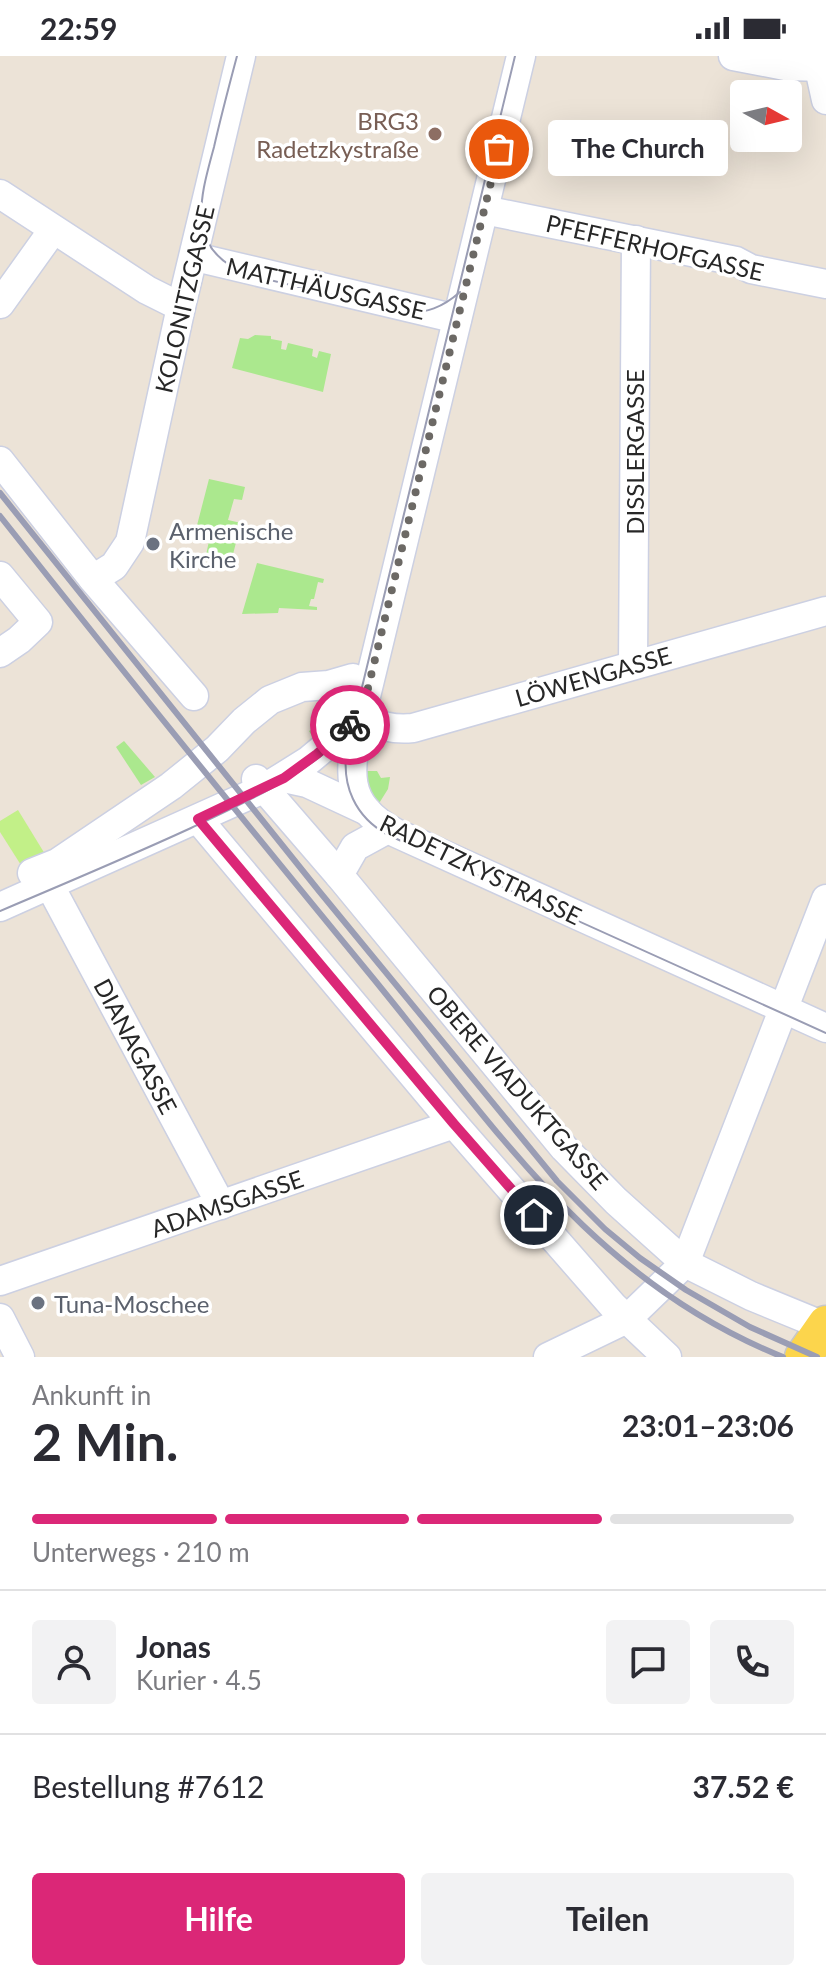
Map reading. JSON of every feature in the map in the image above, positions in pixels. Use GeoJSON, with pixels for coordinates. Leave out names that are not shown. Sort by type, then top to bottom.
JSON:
{"type":"FeatureCollection","features":[{"type":"Feature","properties":{"kind":"main road"},"geometry":{"type":"LineString","coordinates":[[803,1357],[825,1325]]}},
{"type":"Feature","properties":{"kind":"street","name":"KOLONITZGASSE"},"geometry":{"type":"LineString","coordinates":[[93,579],[114,566],[130,542],[181,307],[241,56]]}},
{"type":"Feature","properties":{"kind":"street","name":"RADETZKYSTRASSE"},"geometry":{"type":"LineString","coordinates":[[521,56],[361,717],[350,774],[356,795],[377,820],[826,1028]]}},
{"type":"Feature","properties":{"kind":"street"},"geometry":{"type":"LineString","coordinates":[[733,56],[785,66],[822,68],[826,100]]}},
{"type":"Feature","properties":{"kind":"street"},"geometry":{"type":"LineString","coordinates":[[0,194],[147,290],[181,307]]}},
{"type":"Feature","properties":{"kind":"street","name":"PFEFFERHOFGASSE"},"geometry":{"type":"LineString","coordinates":[[484,210],[736,261],[751,269],[826,284]]}},
{"type":"Feature","properties":{"kind":"street"},"geometry":{"type":"LineString","coordinates":[[0,304],[53,230]]}},
{"type":"Feature","properties":{"kind":"street","name":"DISSLERGASSE"},"geometry":{"type":"LineString","coordinates":[[633,664],[636,240]]}},
{"type":"Feature","properties":{"kind":"street","name":"MATTHÄUSGASSE"},"geometry":{"type":"LineString","coordinates":[[195,257],[457,319]]}},
{"type":"Feature","properties":{"kind":"street"},"geometry":{"type":"LineString","coordinates":[[0,461],[93,579],[194,696]]}},
{"type":"Feature","properties":{"kind":"street"},"geometry":{"type":"LineString","coordinates":[[0,576],[38,622],[0,653]]}},
{"type":"Feature","properties":{"kind":"street","name":"LÖWENGASSE"},"geometry":{"type":"LineString","coordinates":[[361,717],[378,726],[413,728],[826,611]]}},
{"type":"Feature","properties":{"kind":"street"},"geometry":{"type":"LineString","coordinates":[[18,879],[57,863],[140,808],[217,749],[270,700],[302,687],[329,685],[353,678]]}},
{"type":"Feature","properties":{"kind":"street"},"geometry":{"type":"LineString","coordinates":[[0,907],[198,819],[317,754],[361,717]]}},
{"type":"Feature","properties":{"kind":"street"},"geometry":{"type":"LineString","coordinates":[[268,782],[307,783],[377,820],[355,847],[339,875]]}},
{"type":"Feature","properties":{"kind":"street","name":"OBERE VIADUKTGASSE"},"geometry":{"type":"LineString","coordinates":[[268,782],[339,875],[564,1148],[685,1263],[751,1296],[825,1325]]}},
{"type":"Feature","properties":{"kind":"street"},"geometry":{"type":"LineString","coordinates":[[198,819],[454,1124],[627,1319],[667,1357]]}},
{"type":"Feature","properties":{"kind":"street","name":"DIANAGASSE"},"geometry":{"type":"LineString","coordinates":[[50,886],[221,1205]]}},
{"type":"Feature","properties":{"kind":"street"},"geometry":{"type":"LineString","coordinates":[[548,1357],[627,1319],[685,1263],[826,899]]}},
{"type":"Feature","properties":{"kind":"street","name":"ADAMSGASSE"},"geometry":{"type":"LineString","coordinates":[[0,1281],[454,1124]]}},
{"type":"Feature","properties":{"kind":"street"},"geometry":{"type":"LineString","coordinates":[[0,1318],[20,1357]]}},
{"type":"Feature","properties":{"kind":"green space"},"geometry":{"type":"Polygon","coordinates":[[[255,335],[271,336],[271,339],[282,341],[281,349],[286,350],[288,343],[313,349],[312,356],[317,358],[319,351],[331,354],[323,392],[232,368],[240,338],[248,339],[255,335]]]}},
{"type":"Feature","properties":{"kind":"green space"},"geometry":{"type":"Polygon","coordinates":[[[209,479],[245,487],[242,500],[234,499],[228,520],[241,523],[230,566],[205,560],[210,536],[195,533],[209,479]]]}},
{"type":"Feature","properties":{"kind":"green space"},"geometry":{"type":"Polygon","coordinates":[[[257,563],[324,579],[323,583],[318,582],[309,606],[317,607],[317,610],[279,608],[278,613],[242,614],[257,563]]]}},
{"type":"Feature","properties":{"kind":"green space"},"geometry":{"type":"Polygon","coordinates":[[[313,711],[344,711],[315,741],[309,731],[317,727],[313,711]]]}},
{"type":"Feature","properties":{"kind":"green space"},"geometry":{"type":"Polygon","coordinates":[[[124,741],[155,777],[141,785],[116,747],[124,741]]]}},
{"type":"Feature","properties":{"kind":"green space"},"geometry":{"type":"Polygon","coordinates":[[[364,771],[377,771],[381,778],[390,777],[388,789],[378,805],[370,791],[364,771]]]}},
{"type":"Feature","properties":{"kind":"green space"},"geometry":{"type":"Polygon","coordinates":[[[18,810],[48,859],[26,873],[0,832],[0,821],[18,810]]]}},
{"type":"Feature","properties":{"kind":"tram line"},"geometry":{"type":"LineString","coordinates":[[237,56],[202,205],[206,239],[216,254],[231,266],[253,276],[404,312],[434,308],[460,292]]}},
{"type":"Feature","properties":{"kind":"tram line"},"geometry":{"type":"LineString","coordinates":[[515,56],[347,749],[349,787],[367,819],[388,835],[826,1033]]}},
{"type":"Feature","properties":{"kind":"tram line"},"geometry":{"type":"LineString","coordinates":[[0,911],[256,797],[316,760],[352,728]]}},
{"type":"Feature","properties":{"kind":"railway"},"geometry":{"type":"LineString","coordinates":[[0,493],[319,891],[557,1181],[605,1229],[686,1290],[750,1327],[817,1357]]}},
{"type":"Feature","properties":{"kind":"railway"},"geometry":{"type":"LineString","coordinates":[[0,516],[459,1086],[551,1193],[601,1242],[655,1286],[715,1325],[783,1357]]}},
{"type":"Feature","properties":{"kind":"way so far"},"geometry":{"type":"LineString","coordinates":[[350,725],[361,717],[499,149]]}},
{"type":"Feature","properties":{"kind":"place","name":"BRG3 Radetzkystraße"},"geometry":{"type":"Point","coordinates":[435,134]}},
{"type":"Feature","properties":{"kind":"place","name":"The Church"},"geometry":{"type":"Point","coordinates":[499,149]}},
{"type":"Feature","properties":{"kind":"place","name":"Armenische Kirche"},"geometry":{"type":"Point","coordinates":[153,544]}},
{"type":"Feature","properties":{"kind":"place","name":"Tuna-Moschee"},"geometry":{"type":"Point","coordinates":[38,1303]}},
{"type":"Feature","properties":{"kind":"route"},"geometry":{"type":"LineString","coordinates":[[350,725],[284,778],[198,819],[534,1215]]}}]}
